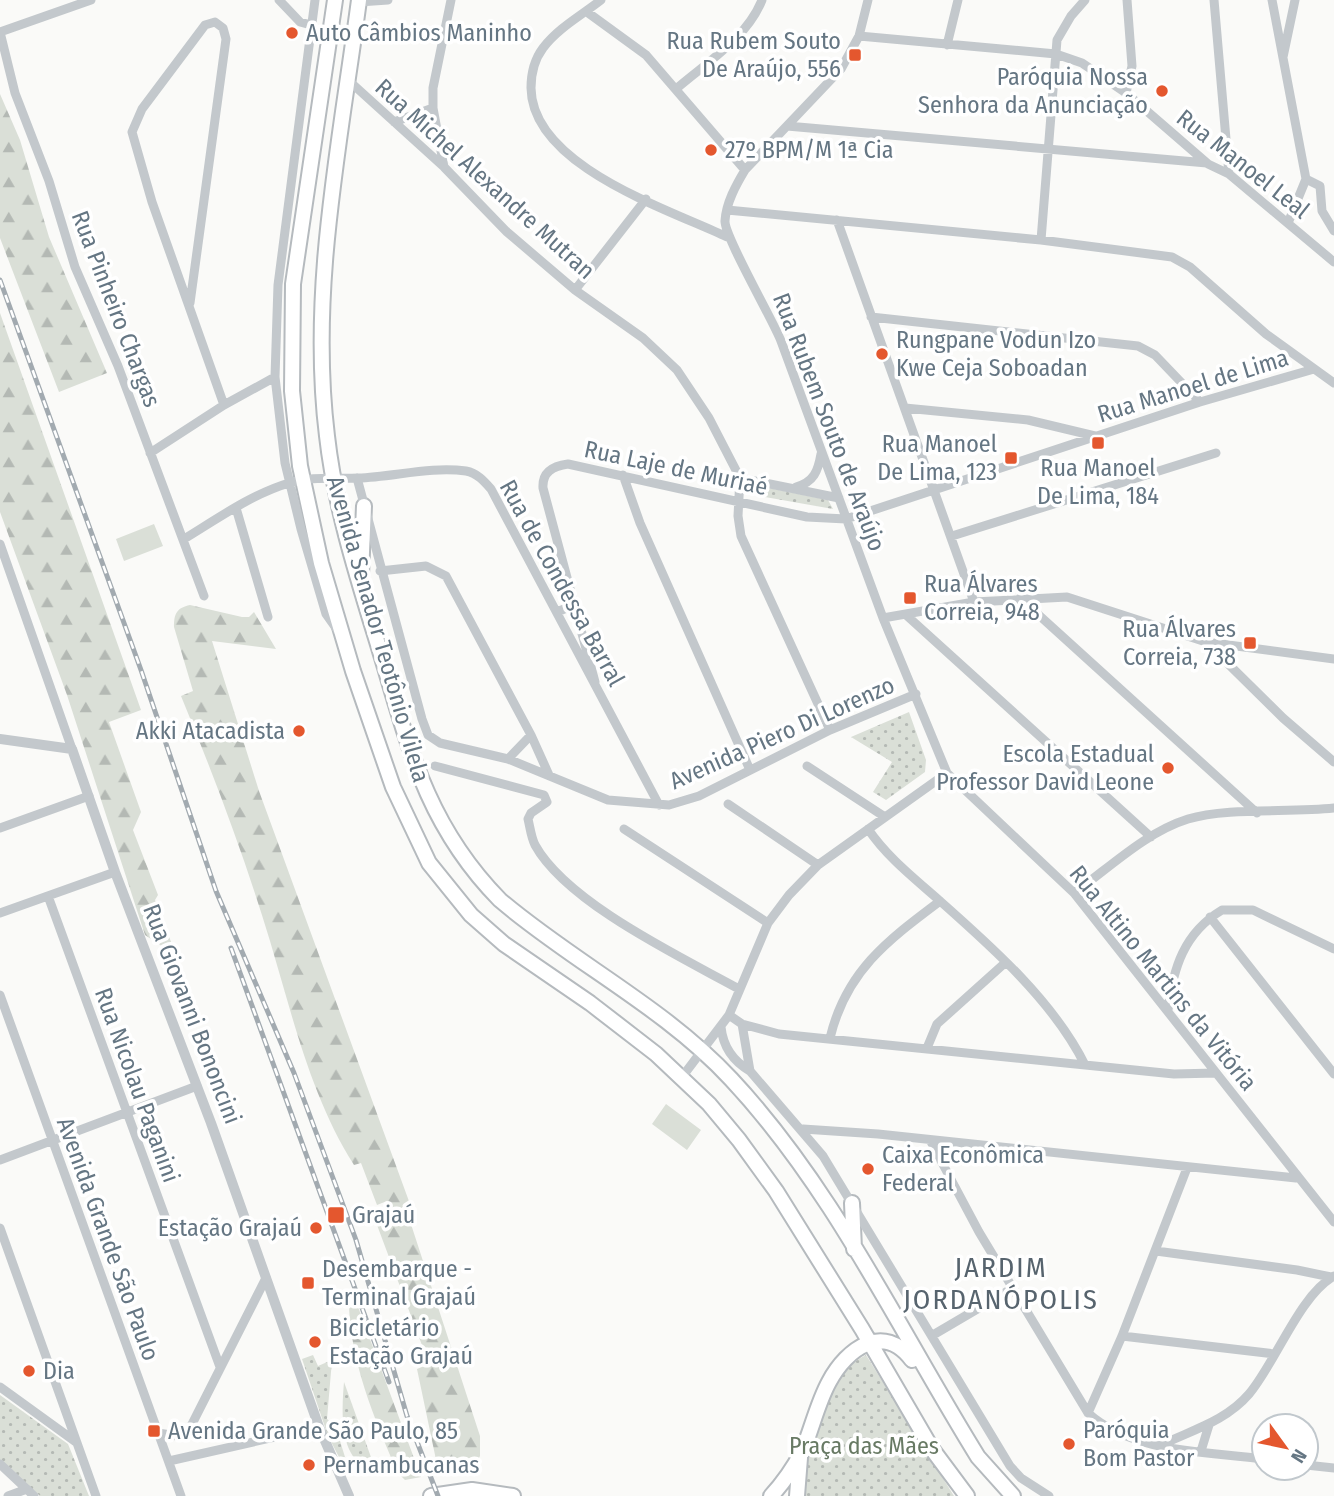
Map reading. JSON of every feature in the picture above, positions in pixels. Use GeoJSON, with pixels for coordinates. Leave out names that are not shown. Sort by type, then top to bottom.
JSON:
{"type":"FeatureCollection","features":[{"type":"Feature","properties":{"kind":"main road","name":"Avenida Senador Teotônio Vilela"},"geometry":{"type":"LineString","coordinates":[[335,0],[291,308],[296,482],[387,771],[424,853],[442,882],[486,930],[631,1034],[682,1077],[758,1164],[870,1342],[932,1449],[967,1496]]}},
{"type":"Feature","properties":{"kind":"main road","name":"Avenida Senador Teotônio Vilela"},"geometry":{"type":"LineString","coordinates":[[359,1],[330,209],[321,352],[333,476],[361,587],[424,792],[447,834],[470,867],[519,916],[625,990],[701,1050],[774,1127],[808,1173],[978,1457],[1013,1496]]}},
{"type":"Feature","properties":{"kind":"main road"},"geometry":{"type":"LineString","coordinates":[[361,587],[364,506]]}},
{"type":"Feature","properties":{"kind":"main road"},"geometry":{"type":"LineString","coordinates":[[852,1203],[854,1250]]}},
{"type":"Feature","properties":{"kind":"main road"},"geometry":{"type":"LineString","coordinates":[[771,1496],[801,1454],[831,1379],[842,1363],[870,1342],[888,1340],[901,1346],[932,1392],[947,1407]]}},
{"type":"Feature","properties":{"kind":"main road"},"geometry":{"type":"LineString","coordinates":[[797,1496],[801,1454]]}},
{"type":"Feature","properties":{"kind":"main road"},"geometry":{"type":"LineString","coordinates":[[431,1496],[480,1490],[513,1496]]}},
{"type":"Feature","properties":{"kind":"street"},"geometry":{"type":"LineString","coordinates":[[0,32],[91,0]]}},
{"type":"Feature","properties":{"kind":"street"},"geometry":{"type":"LineString","coordinates":[[279,0],[300,22],[311,25]]}},
{"type":"Feature","properties":{"kind":"street","name":"Avenida Senador Teotônio Vilela"},"geometry":{"type":"LineString","coordinates":[[296,482],[275,377],[278,285],[314,0]]}},
{"type":"Feature","properties":{"kind":"street"},"geometry":{"type":"LineString","coordinates":[[359,1],[388,0]]}},
{"type":"Feature","properties":{"kind":"street"},"geometry":{"type":"LineString","coordinates":[[444,167],[433,108],[436,68],[451,0]]}},
{"type":"Feature","properties":{"kind":"street"},"geometry":{"type":"LineString","coordinates":[[601,0],[550,40],[537,57],[532,70],[533,101],[548,133],[569,156],[596,175],[727,237]]}},
{"type":"Feature","properties":{"kind":"street"},"geometry":{"type":"LineString","coordinates":[[676,89],[740,34],[753,19],[762,0]]}},
{"type":"Feature","properties":{"kind":"street","name":"Rua Rubem Souto de Araújo"},"geometry":{"type":"LineString","coordinates":[[868,0],[859,36],[834,78],[745,170],[724,222],[727,237],[774,323],[883,618],[947,773]]}},
{"type":"Feature","properties":{"kind":"street"},"geometry":{"type":"LineString","coordinates":[[947,45],[958,0]]}},
{"type":"Feature","properties":{"kind":"street"},"geometry":{"type":"LineString","coordinates":[[1041,240],[1059,34],[1085,0]]}},
{"type":"Feature","properties":{"kind":"street"},"geometry":{"type":"LineString","coordinates":[[1126,93],[1132,66],[1128,0]]}},
{"type":"Feature","properties":{"kind":"street"},"geometry":{"type":"LineString","coordinates":[[1214,0],[1229,174]]}},
{"type":"Feature","properties":{"kind":"street"},"geometry":{"type":"LineString","coordinates":[[1272,0],[1306,179],[1288,223]]}},
{"type":"Feature","properties":{"kind":"street"},"geometry":{"type":"LineString","coordinates":[[1282,59],[1295,0]]}},
{"type":"Feature","properties":{"kind":"street"},"geometry":{"type":"LineString","coordinates":[[587,12],[636,46],[745,170]]}},
{"type":"Feature","properties":{"kind":"street"},"geometry":{"type":"LineString","coordinates":[[190,303],[226,39],[219,24],[210,22],[136,117],[133,139],[224,405]]}},
{"type":"Feature","properties":{"kind":"street","name":"Rua Pinheiro Chargas"},"geometry":{"type":"LineString","coordinates":[[0,32],[15,93],[49,181],[64,235],[204,596]]}},
{"type":"Feature","properties":{"kind":"street","name":"Rua Manoel Leal"},"geometry":{"type":"LineString","coordinates":[[859,36],[1056,54],[1082,63],[1126,93],[1208,163],[1229,174],[1334,262]]}},
{"type":"Feature","properties":{"kind":"street","name":"Rua Michel Alexandre Mutran"},"geometry":{"type":"LineString","coordinates":[[348,80],[444,167],[507,232],[575,290],[625,323],[677,370],[709,418],[740,478],[741,536],[830,730]]}},
{"type":"Feature","properties":{"kind":"street"},"geometry":{"type":"LineString","coordinates":[[394,122],[433,108]]}},
{"type":"Feature","properties":{"kind":"street"},"geometry":{"type":"LineString","coordinates":[[787,126],[1208,163]]}},
{"type":"Feature","properties":{"kind":"street"},"geometry":{"type":"LineString","coordinates":[[1306,179],[1320,186],[1322,211],[1334,230]]}},
{"type":"Feature","properties":{"kind":"street"},"geometry":{"type":"LineString","coordinates":[[575,290],[646,199]]}},
{"type":"Feature","properties":{"kind":"street","name":"Rua Manoel de Lima"},"geometry":{"type":"LineString","coordinates":[[727,210],[1041,240],[1172,257],[1189,267],[1266,334],[1314,369]]}},
{"type":"Feature","properties":{"kind":"street"},"geometry":{"type":"LineString","coordinates":[[836,220],[936,490],[974,602]]}},
{"type":"Feature","properties":{"kind":"street"},"geometry":{"type":"LineString","coordinates":[[871,317],[1138,346],[1155,355],[1200,402]]}},
{"type":"Feature","properties":{"kind":"street"},"geometry":{"type":"LineString","coordinates":[[1314,369],[1334,383]]}},
{"type":"Feature","properties":{"kind":"street","name":"Rua Manoel de Lima"},"geometry":{"type":"LineString","coordinates":[[846,519],[1200,402],[1314,369]]}},
{"type":"Feature","properties":{"kind":"street"},"geometry":{"type":"LineString","coordinates":[[150,453],[224,405],[275,377]]}},
{"type":"Feature","properties":{"kind":"street"},"geometry":{"type":"LineString","coordinates":[[905,408],[1028,420],[1095,436]]}},
{"type":"Feature","properties":{"kind":"street","name":"Rua Laje de Muriaé"},"geometry":{"type":"LineString","coordinates":[[793,488],[811,480],[818,469],[821,452]]}},
{"type":"Feature","properties":{"kind":"street"},"geometry":{"type":"LineString","coordinates":[[952,536],[1216,453]]}},
{"type":"Feature","properties":{"kind":"street","name":"Rua Laje de Muriaé"},"geometry":{"type":"LineString","coordinates":[[595,682],[543,483],[552,468],[568,464],[814,518],[846,519]]}},
{"type":"Feature","properties":{"kind":"street","name":"Rua de Condessa Barral"},"geometry":{"type":"LineString","coordinates":[[184,539],[236,508],[296,482],[333,476],[358,478],[454,471],[478,475],[491,489],[659,805]]}},
{"type":"Feature","properties":{"kind":"street"},"geometry":{"type":"LineString","coordinates":[[623,475],[644,534],[750,770]]}},
{"type":"Feature","properties":{"kind":"street","name":"Avenida Senador Teotônio Vilela"},"geometry":{"type":"LineString","coordinates":[[358,478],[380,571],[427,731]]}},
{"type":"Feature","properties":{"kind":"street","name":"Rua Laje de Muriaé"},"geometry":{"type":"LineString","coordinates":[[740,478],[839,498]]}},
{"type":"Feature","properties":{"kind":"street"},"geometry":{"type":"LineString","coordinates":[[236,508],[268,617]]}},
{"type":"Feature","properties":{"kind":"street","name":"Rua Giovanni Bononcini"},"geometry":{"type":"LineString","coordinates":[[0,544],[115,872],[197,1087],[319,1427],[349,1496]]}},
{"type":"Feature","properties":{"kind":"street"},"geometry":{"type":"LineString","coordinates":[[380,571],[426,566],[446,576],[531,735],[549,775]]}},
{"type":"Feature","properties":{"kind":"street"},"geometry":{"type":"LineString","coordinates":[[883,618],[974,602],[1067,597],[1206,642],[1334,659]]}},
{"type":"Feature","properties":{"kind":"street"},"geometry":{"type":"LineString","coordinates":[[1020,598],[1257,813]]}},
{"type":"Feature","properties":{"kind":"street"},"geometry":{"type":"LineString","coordinates":[[557,612],[576,604]]}},
{"type":"Feature","properties":{"kind":"street"},"geometry":{"type":"LineString","coordinates":[[905,614],[1151,837]]}},
{"type":"Feature","properties":{"kind":"street"},"geometry":{"type":"LineString","coordinates":[[1206,642],[1283,718],[1334,762]]}},
{"type":"Feature","properties":{"kind":"street","name":"Avenida Piero Di Lorenzo"},"geometry":{"type":"LineString","coordinates":[[427,731],[440,743],[508,759],[618,802],[659,805],[682,803],[830,730],[916,694]]}},
{"type":"Feature","properties":{"kind":"street"},"geometry":{"type":"LineString","coordinates":[[508,759],[531,735]]}},
{"type":"Feature","properties":{"kind":"street"},"geometry":{"type":"LineString","coordinates":[[0,739],[72,749]]}},
{"type":"Feature","properties":{"kind":"street"},"geometry":{"type":"LineString","coordinates":[[435,766],[544,795],[547,802],[531,813],[528,819],[534,843],[562,878],[613,915],[739,989]]}},
{"type":"Feature","properties":{"kind":"street"},"geometry":{"type":"LineString","coordinates":[[807,766],[885,817]]}},
{"type":"Feature","properties":{"kind":"street"},"geometry":{"type":"LineString","coordinates":[[682,1077],[729,1015],[768,923],[789,895],[818,865],[947,773]]}},
{"type":"Feature","properties":{"kind":"street","name":"Rua Altino Martins da Vitória"},"geometry":{"type":"LineString","coordinates":[[947,773],[1074,893],[1168,1010],[1296,1178],[1334,1222]]}},
{"type":"Feature","properties":{"kind":"street"},"geometry":{"type":"LineString","coordinates":[[0,828],[89,796]]}},
{"type":"Feature","properties":{"kind":"street"},"geometry":{"type":"LineString","coordinates":[[728,804],[818,865]]}},
{"type":"Feature","properties":{"kind":"street"},"geometry":{"type":"LineString","coordinates":[[1074,893],[1151,837],[1197,816],[1334,808]]}},
{"type":"Feature","properties":{"kind":"street"},"geometry":{"type":"LineString","coordinates":[[624,829],[768,923]]}},
{"type":"Feature","properties":{"kind":"street"},"geometry":{"type":"LineString","coordinates":[[867,829],[888,854],[1006,962],[1060,1026],[1085,1065]]}},
{"type":"Feature","properties":{"kind":"street"},"geometry":{"type":"LineString","coordinates":[[0,913],[115,872]]}},
{"type":"Feature","properties":{"kind":"street","name":"Rua Nicolau Paganini"},"geometry":{"type":"LineString","coordinates":[[48,896],[220,1367]]}},
{"type":"Feature","properties":{"kind":"street"},"geometry":{"type":"LineString","coordinates":[[830,1038],[840,1004],[866,964],[883,945],[940,901]]}},
{"type":"Feature","properties":{"kind":"street"},"geometry":{"type":"LineString","coordinates":[[1168,1010],[1181,954],[1188,939],[1210,917],[1230,908],[1253,910],[1334,949]]}},
{"type":"Feature","properties":{"kind":"street"},"geometry":{"type":"LineString","coordinates":[[1210,917],[1334,1074]]}},
{"type":"Feature","properties":{"kind":"street"},"geometry":{"type":"LineString","coordinates":[[927,1048],[929,1036],[937,1024],[1006,962]]}},
{"type":"Feature","properties":{"kind":"street","name":"Avenida Grande São Paulo"},"geometry":{"type":"LineString","coordinates":[[0,995],[181,1496]]}},
{"type":"Feature","properties":{"kind":"street"},"geometry":{"type":"LineString","coordinates":[[729,1015],[742,1024],[779,1034],[1174,1073],[1216,1073]]}},
{"type":"Feature","properties":{"kind":"street"},"geometry":{"type":"LineString","coordinates":[[742,1024],[750,1071]]}},
{"type":"Feature","properties":{"kind":"street"},"geometry":{"type":"LineString","coordinates":[[721,1027],[729,1052],[735,1061],[750,1071],[777,1105],[803,1129],[852,1203],[1010,1466],[1021,1478],[1049,1496]]}},
{"type":"Feature","properties":{"kind":"street"},"geometry":{"type":"LineString","coordinates":[[0,1160],[197,1087]]}},
{"type":"Feature","properties":{"kind":"street"},"geometry":{"type":"LineString","coordinates":[[803,1129],[1296,1178]]}},
{"type":"Feature","properties":{"kind":"street"},"geometry":{"type":"LineString","coordinates":[[930,1140],[1013,1288],[1088,1413],[1120,1433],[1161,1445],[1250,1457]]}},
{"type":"Feature","properties":{"kind":"street"},"geometry":{"type":"LineString","coordinates":[[1088,1413],[1122,1336],[1187,1168]]}},
{"type":"Feature","properties":{"kind":"street"},"geometry":{"type":"LineString","coordinates":[[0,1228],[96,1496]]}},
{"type":"Feature","properties":{"kind":"street"},"geometry":{"type":"LineString","coordinates":[[1156,1251],[1332,1276]]}},
{"type":"Feature","properties":{"kind":"street"},"geometry":{"type":"LineString","coordinates":[[1161,1445],[1209,1425],[1249,1394],[1317,1290],[1332,1276]]}},
{"type":"Feature","properties":{"kind":"street"},"geometry":{"type":"LineString","coordinates":[[158,1433],[177,1436],[189,1430],[266,1278]]}},
{"type":"Feature","properties":{"kind":"street"},"geometry":{"type":"LineString","coordinates":[[933,1335],[1013,1288]]}},
{"type":"Feature","properties":{"kind":"street"},"geometry":{"type":"LineString","coordinates":[[1122,1336],[1275,1354]]}},
{"type":"Feature","properties":{"kind":"street"},"geometry":{"type":"LineString","coordinates":[[0,1387],[78,1443]]}},
{"type":"Feature","properties":{"kind":"street"},"geometry":{"type":"LineString","coordinates":[[1200,1451],[1209,1425]]}},
{"type":"Feature","properties":{"kind":"street"},"geometry":{"type":"LineString","coordinates":[[169,1461],[319,1427]]}},
{"type":"Feature","properties":{"kind":"street"},"geometry":{"type":"LineString","coordinates":[[0,1464],[31,1493]]}},
{"type":"Feature","properties":{"kind":"street"},"geometry":{"type":"LineString","coordinates":[[8,1496],[31,1493]]}},
{"type":"Feature","properties":{"kind":"green space"},"geometry":{"type":"Polygon","coordinates":[[[0,94],[20,140],[49,237],[107,373],[59,392],[0,238],[0,94]]]}},
{"type":"Feature","properties":{"kind":"green space"},"geometry":{"type":"Polygon","coordinates":[[[0,313],[141,710],[109,722],[141,812],[133,830],[158,895],[155,900],[173,947],[166,949],[145,935],[67,695],[0,512],[0,313]]]}},
{"type":"Feature","properties":{"kind":"green space"},"geometry":{"type":"Polygon","coordinates":[[[764,487],[828,500],[833,509],[765,497],[760,493],[764,487]]]}},
{"type":"Feature","properties":{"kind":"green space"},"geometry":{"type":"Polygon","coordinates":[[[154,524],[163,546],[124,561],[116,539],[154,524]]]}},
{"type":"Feature","properties":{"kind":"green space"},"geometry":{"type":"Polygon","coordinates":[[[190,605],[242,617],[249,617],[254,612],[276,649],[212,641],[259,791],[410,1204],[408,1215],[480,1436],[480,1456],[474,1467],[439,1474],[417,1369],[429,1364],[374,1217],[390,1208],[387,1201],[377,1205],[361,1163],[354,1165],[326,1112],[295,1028],[250,879],[181,696],[193,691],[174,622],[179,610],[190,605]]]}},
{"type":"Feature","properties":{"kind":"green space"},"geometry":{"type":"Polygon","coordinates":[[[909,712],[926,760],[925,772],[886,800],[873,792],[892,762],[851,737],[909,712]]]}},
{"type":"Feature","properties":{"kind":"green space"},"geometry":{"type":"Polygon","coordinates":[[[666,1104],[701,1130],[687,1150],[652,1124],[666,1104]]]}},
{"type":"Feature","properties":{"kind":"green space"},"geometry":{"type":"Polygon","coordinates":[[[354,1296],[421,1477],[405,1480],[398,1473],[380,1431],[364,1387],[353,1342],[349,1297],[354,1296]]]}},
{"type":"Feature","properties":{"kind":"green space"},"geometry":{"type":"Polygon","coordinates":[[[313,1355],[318,1366],[332,1360],[327,1419],[335,1425],[345,1457],[340,1459],[328,1436],[302,1359],[313,1355]]]}},
{"type":"Feature","properties":{"kind":"green space","name":"Praça das Mães"},"geometry":{"type":"Polygon","coordinates":[[[866,1355],[954,1496],[800,1496],[818,1416],[826,1398],[849,1366],[866,1355]]]}},
{"type":"Feature","properties":{"kind":"green space"},"geometry":{"type":"Polygon","coordinates":[[[344,1382],[372,1460],[373,1464],[367,1467],[351,1453],[346,1442],[343,1417],[344,1382]]]}},
{"type":"Feature","properties":{"kind":"green space"},"geometry":{"type":"Polygon","coordinates":[[[0,1395],[68,1444],[89,1496],[40,1496],[0,1460],[0,1395]]]}},
{"type":"Feature","properties":{"kind":"railway"},"geometry":{"type":"LineString","coordinates":[[0,280],[141,670],[216,891],[294,1073],[356,1240],[407,1416],[438,1496]]}},
{"type":"Feature","properties":{"kind":"railway"},"geometry":{"type":"LineString","coordinates":[[231,948],[389,1382]]}},
{"type":"Feature","properties":{"kind":"place","name":"Auto Câmbios Maninho"},"geometry":{"type":"Point","coordinates":[292,33]}},
{"type":"Feature","properties":{"kind":"place","name":"Rua Rubem Souto De Araújo, 556"},"geometry":{"type":"Point","coordinates":[855,55]}},
{"type":"Feature","properties":{"kind":"place","name":"Paróquia Nossa Senhora da Anunciação"},"geometry":{"type":"Point","coordinates":[1162,91]}},
{"type":"Feature","properties":{"kind":"place","name":"27º BPM/M 1ª Cia"},"geometry":{"type":"Point","coordinates":[711,150]}},
{"type":"Feature","properties":{"kind":"place","name":"Rungpane Vodun Izo Kwe Ceja Soboadan"},"geometry":{"type":"Point","coordinates":[882,354]}},
{"type":"Feature","properties":{"kind":"place","name":"Rua Manoel De Lima, 184"},"geometry":{"type":"Point","coordinates":[1098,443]}},
{"type":"Feature","properties":{"kind":"place","name":"Rua Manoel De Lima, 123"},"geometry":{"type":"Point","coordinates":[1011,458]}},
{"type":"Feature","properties":{"kind":"place","name":"Rua Álvares Correia, 948"},"geometry":{"type":"Point","coordinates":[910,598]}},
{"type":"Feature","properties":{"kind":"place","name":"Rua Álvares Correia, 738"},"geometry":{"type":"Point","coordinates":[1250,643]}},
{"type":"Feature","properties":{"kind":"place","name":"Akki Atacadista"},"geometry":{"type":"Point","coordinates":[299,731]}},
{"type":"Feature","properties":{"kind":"place","name":"Escola Estadual Professor David Leone"},"geometry":{"type":"Point","coordinates":[1168,768]}},
{"type":"Feature","properties":{"kind":"place","name":"Caixa Econômica Federal"},"geometry":{"type":"Point","coordinates":[868,1169]}},
{"type":"Feature","properties":{"kind":"place","name":"Grajaú"},"geometry":{"type":"Point","coordinates":[336,1215]}},
{"type":"Feature","properties":{"kind":"place","name":"Estação Grajaú"},"geometry":{"type":"Point","coordinates":[316,1228]}},
{"type":"Feature","properties":{"kind":"place","name":"Desembarque - Terminal Grajaú"},"geometry":{"type":"Point","coordinates":[308,1283]}},
{"type":"Feature","properties":{"kind":"place","name":"Bicicletário Estação Grajaú"},"geometry":{"type":"Point","coordinates":[315,1342]}},
{"type":"Feature","properties":{"kind":"place","name":"Dia"},"geometry":{"type":"Point","coordinates":[29,1371]}},
{"type":"Feature","properties":{"kind":"place","name":"Avenida Grande São Paulo, 85"},"geometry":{"type":"Point","coordinates":[154,1431]}},
{"type":"Feature","properties":{"kind":"place","name":"Paróquia Bom Pastor"},"geometry":{"type":"Point","coordinates":[1069,1444]}},
{"type":"Feature","properties":{"kind":"place","name":"Pernambucanas"},"geometry":{"type":"Point","coordinates":[309,1465]}},
{"type":"Feature","properties":{"kind":"district","name":"JARDIM JORDANÓPOLIS"},"geometry":{"type":"Point","coordinates":[1001,1283]}}]}
